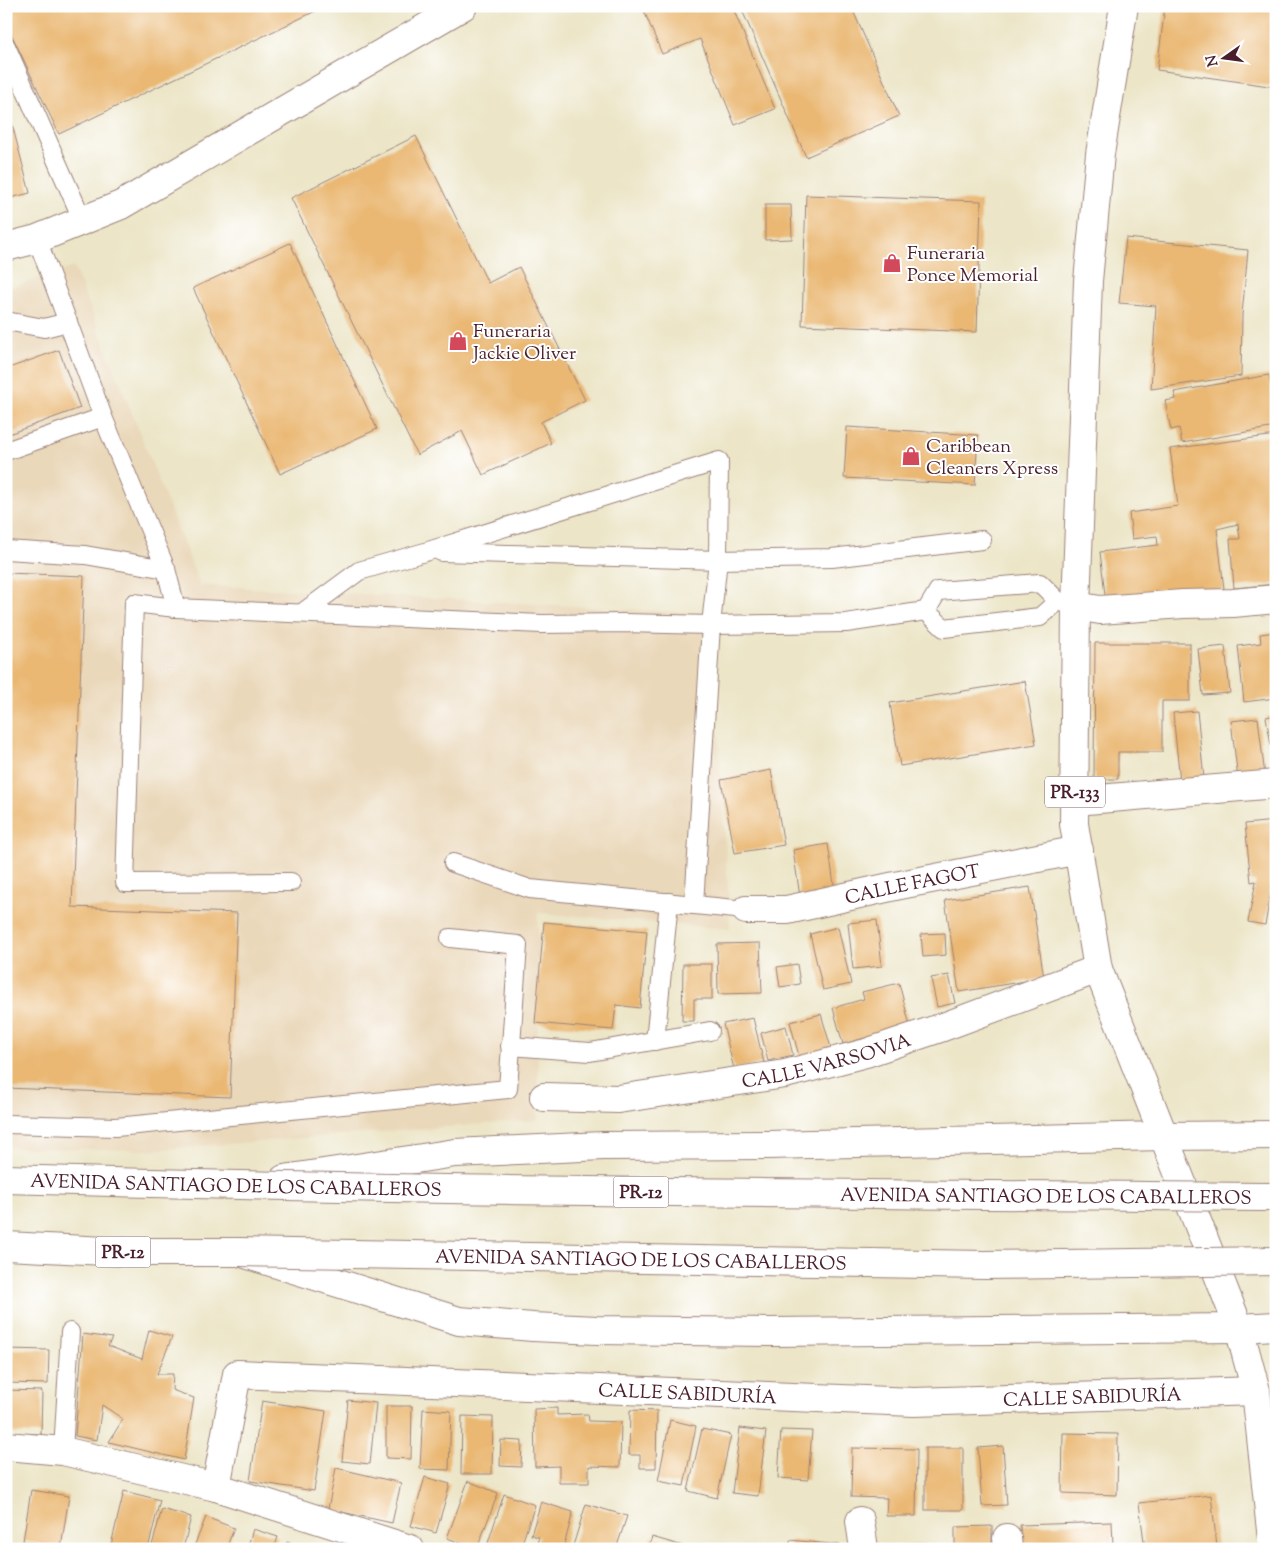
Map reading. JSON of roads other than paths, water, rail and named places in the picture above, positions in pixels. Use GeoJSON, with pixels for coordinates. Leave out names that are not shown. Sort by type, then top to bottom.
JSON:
{"type":"FeatureCollection","features":[{"type":"Feature","properties":{"kind":"main road"},"geometry":{"type":"LineString","coordinates":[[6,247],[37,239],[121,206],[463,6]]}},
{"type":"Feature","properties":{"kind":"main road","name":"PR-133"},"geometry":{"type":"LineString","coordinates":[[1124,6],[1100,154],[1088,281],[1067,603],[1075,801],[1074,824],[1098,969],[1239,1328],[1256,1391],[1273,1549]]}},
{"type":"Feature","properties":{"kind":"main road"},"geometry":{"type":"LineString","coordinates":[[1067,603],[1100,610],[1276,599]]}},
{"type":"Feature","properties":{"kind":"main road"},"geometry":{"type":"LineString","coordinates":[[1075,801],[1276,784]]}},
{"type":"Feature","properties":{"kind":"main road","name":"CALLE FAGOT"},"geometry":{"type":"LineString","coordinates":[[746,910],[787,910],[904,884],[1079,850]]}},
{"type":"Feature","properties":{"kind":"main road","name":"CALLE VARSOVIA"},"geometry":{"type":"LineString","coordinates":[[544,1097],[618,1099],[785,1074],[874,1050],[943,1027],[1098,969]]}},
{"type":"Feature","properties":{"kind":"main road"},"geometry":{"type":"LineString","coordinates":[[239,1186],[455,1153],[603,1146],[767,1145],[1276,1135]]}},
{"type":"Feature","properties":{"kind":"main road","name":"AVENIDA SANTIAGO DE LOS CABALLEROS"},"geometry":{"type":"LineString","coordinates":[[6,1179],[239,1186],[595,1192],[1276,1197]]}},
{"type":"Feature","properties":{"kind":"main road","name":"AVENIDA SANTIAGO DE LOS CABALLEROS"},"geometry":{"type":"LineString","coordinates":[[6,1246],[126,1252],[239,1252],[984,1265],[1276,1261]]}},
{"type":"Feature","properties":{"kind":"main road"},"geometry":{"type":"LineString","coordinates":[[239,1252],[459,1321],[533,1327],[597,1330],[770,1332],[1239,1328],[1276,1326]]}},
{"type":"Feature","properties":{"kind":"main road","name":"CALLE SABIDURÍA"},"geometry":{"type":"LineString","coordinates":[[216,1487],[237,1374],[914,1402],[1256,1391]]}},
{"type":"Feature","properties":{"kind":"main road"},"geometry":{"type":"LineString","coordinates":[[6,1446],[62,1451],[216,1487],[410,1549]]}},
{"type":"Feature","properties":{"kind":"main road"},"geometry":{"type":"LineString","coordinates":[[860,1521],[864,1549]]}},
{"type":"Feature","properties":{"kind":"lane"},"geometry":{"type":"LineString","coordinates":[[6,46],[84,221]]}},
{"type":"Feature","properties":{"kind":"lane"},"geometry":{"type":"LineString","coordinates":[[37,239],[102,417],[166,569],[176,608]]}},
{"type":"Feature","properties":{"kind":"lane"},"geometry":{"type":"LineString","coordinates":[[6,321],[44,328],[68,322]]}},
{"type":"Feature","properties":{"kind":"lane"},"geometry":{"type":"LineString","coordinates":[[6,451],[102,417]]}},
{"type":"Feature","properties":{"kind":"lane"},"geometry":{"type":"LineString","coordinates":[[302,613],[359,571],[719,461],[718,560],[694,905]]}},
{"type":"Feature","properties":{"kind":"lane"},"geometry":{"type":"LineString","coordinates":[[425,552],[718,560],[832,558],[982,540]]}},
{"type":"Feature","properties":{"kind":"lane"},"geometry":{"type":"LineString","coordinates":[[6,550],[85,555],[166,569]]}},
{"type":"Feature","properties":{"kind":"lane"},"geometry":{"type":"LineString","coordinates":[[1040,583],[1067,603],[1040,617],[944,628],[926,611],[938,591],[1040,583]]}},
{"type":"Feature","properties":{"kind":"lane"},"geometry":{"type":"LineString","coordinates":[[291,882],[125,882],[134,603],[176,608],[542,624],[712,626],[846,623],[926,611]]}},
{"type":"Feature","properties":{"kind":"lane"},"geometry":{"type":"LineString","coordinates":[[453,862],[530,888],[746,910]]}},
{"type":"Feature","properties":{"kind":"lane"},"geometry":{"type":"LineString","coordinates":[[655,1041],[669,902]]}},
{"type":"Feature","properties":{"kind":"lane"},"geometry":{"type":"LineString","coordinates":[[6,1124],[116,1127],[508,1089],[518,945],[450,938]]}},
{"type":"Feature","properties":{"kind":"lane"},"geometry":{"type":"LineString","coordinates":[[510,1046],[590,1052],[710,1031]]}},
{"type":"Feature","properties":{"kind":"lane"},"geometry":{"type":"LineString","coordinates":[[62,1451],[70,1332]]}},
{"type":"Feature","properties":{"kind":"place","name":"Funeraria Ponce Memorial"},"geometry":{"type":"Point","coordinates":[892,263]}},
{"type":"Feature","properties":{"kind":"place","name":"Funeraria Jackie Oliver"},"geometry":{"type":"Point","coordinates":[458,341]}},
{"type":"Feature","properties":{"kind":"place","name":"Caribbean Cleaners Xpress"},"geometry":{"type":"Point","coordinates":[911,456]}}]}
